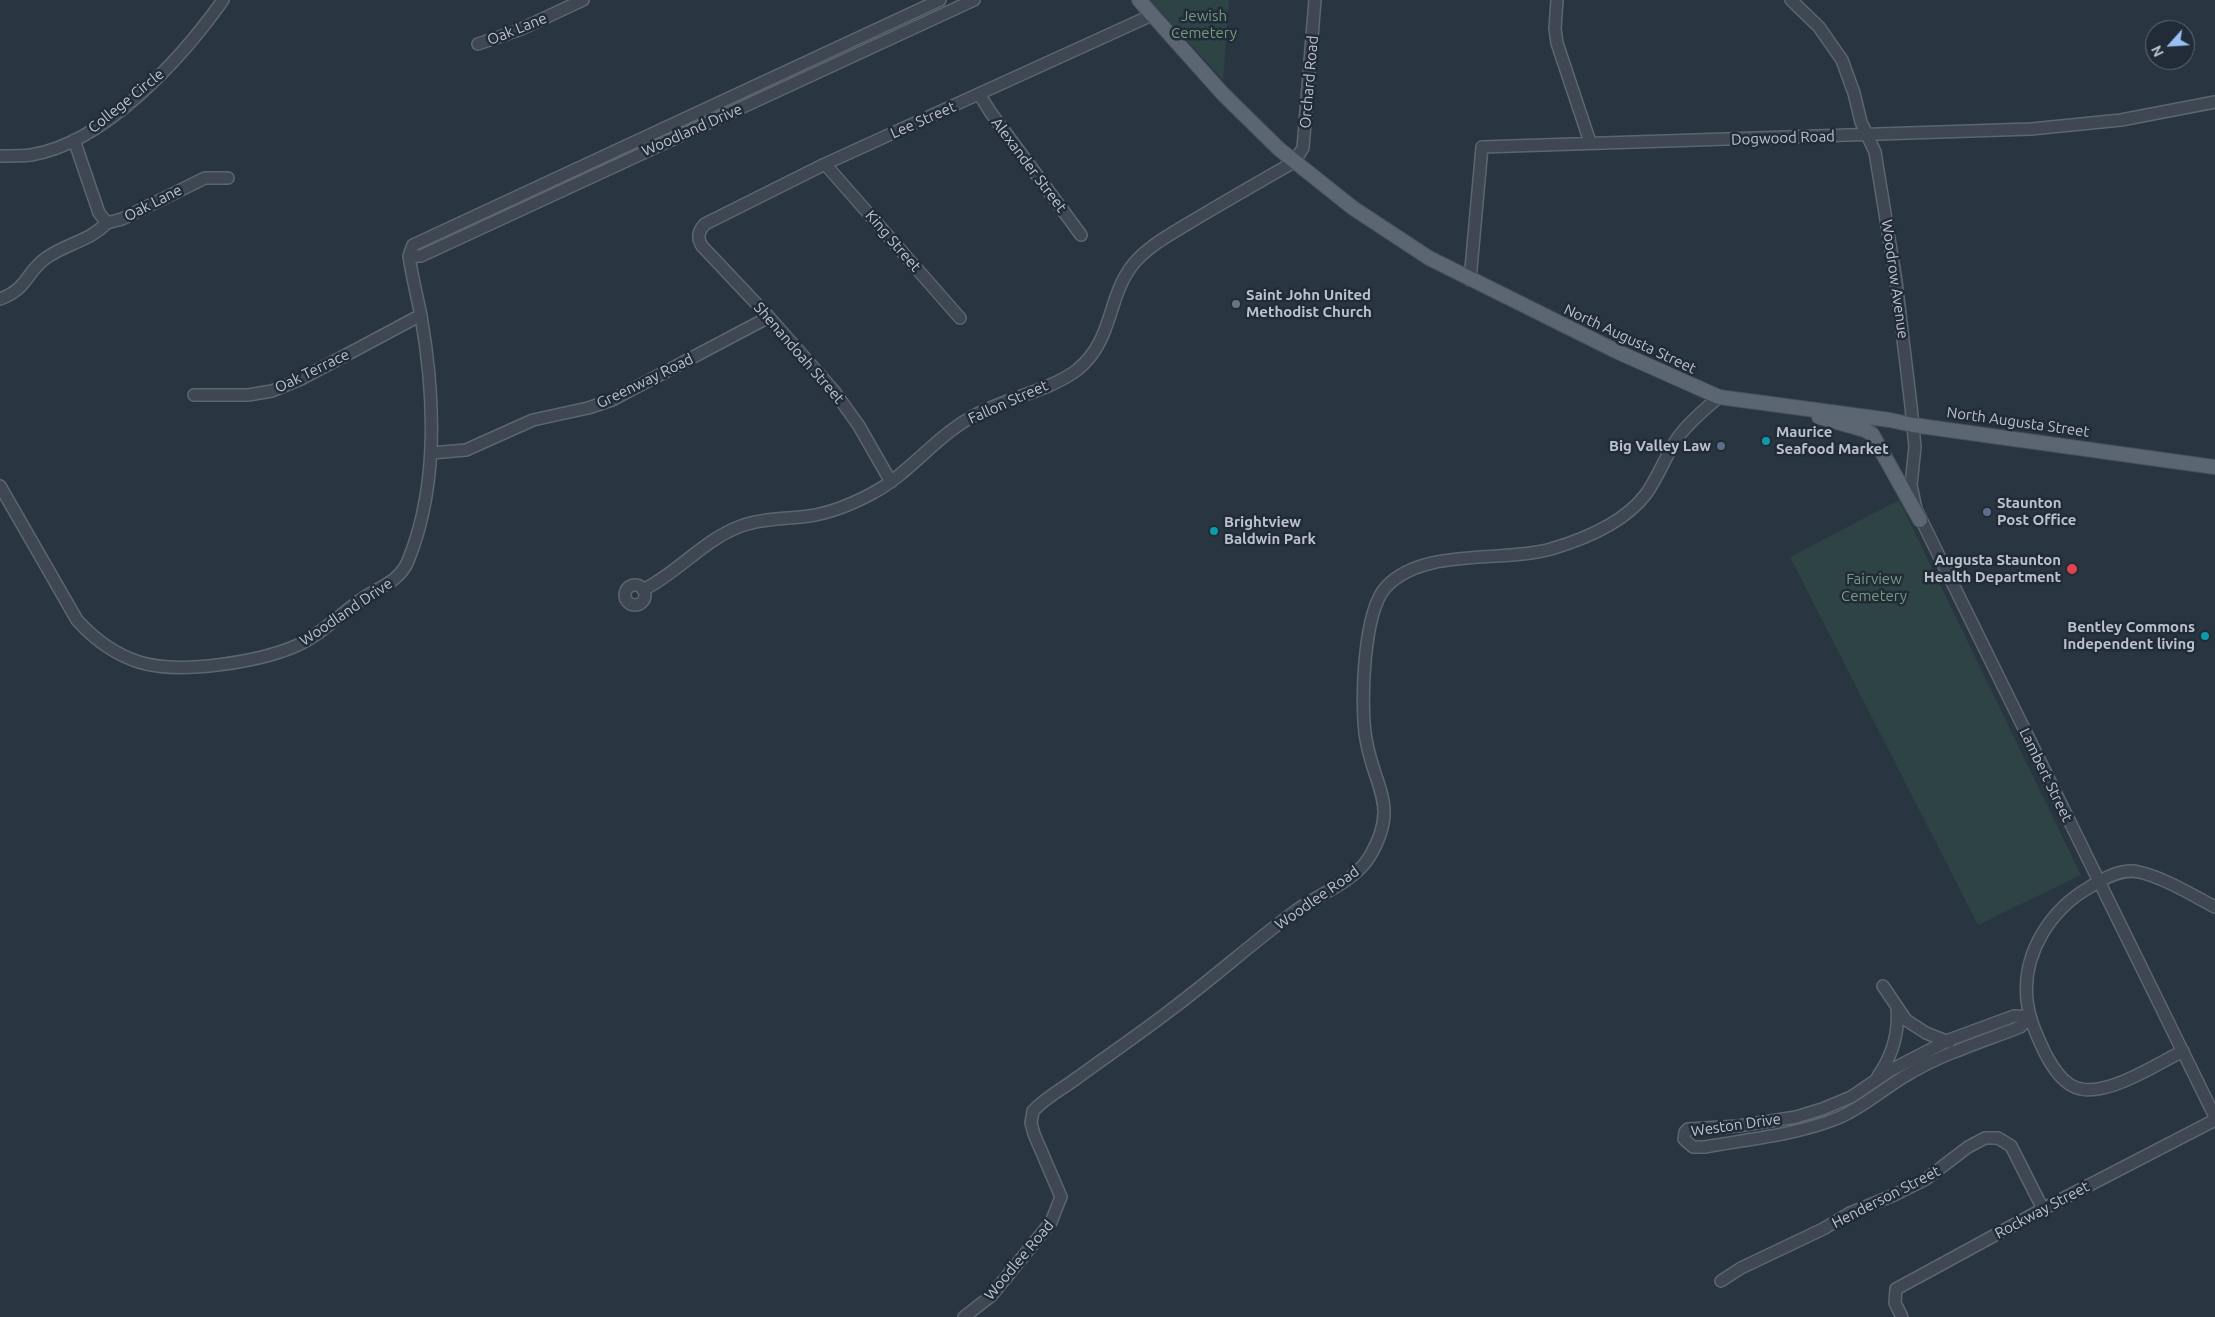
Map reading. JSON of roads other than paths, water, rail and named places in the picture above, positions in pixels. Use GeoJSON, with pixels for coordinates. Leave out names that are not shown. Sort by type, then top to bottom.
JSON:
{"type":"FeatureCollection","features":[{"type":"Feature","properties":{"kind":"main road","name":"North Augusta Street"},"geometry":{"type":"LineString","coordinates":[[1139,0],[1243,115],[1322,185],[1396,238],[1470,280],[1618,352],[1719,397],[2215,466]]}},
{"type":"Feature","properties":{"kind":"main road"},"geometry":{"type":"LineString","coordinates":[[1780,406],[1865,430],[1872,434],[1920,520]]}},
{"type":"Feature","properties":{"kind":"street","name":"College Circle"},"geometry":{"type":"LineString","coordinates":[[0,156],[32,155],[74,140],[98,127],[153,82],[198,35],[223,0]]}},
{"type":"Feature","properties":{"kind":"street","name":"Oak Lane"},"geometry":{"type":"LineString","coordinates":[[478,44],[519,30],[583,0]]}},
{"type":"Feature","properties":{"kind":"street","name":"Woodland Drive"},"geometry":{"type":"LineString","coordinates":[[0,486],[78,620],[95,639],[116,653],[140,663],[169,667],[203,667],[247,660],[298,645],[313,636],[362,598],[400,575],[407,564],[423,516],[429,491],[428,362],[409,256],[413,245],[940,0]]}},
{"type":"Feature","properties":{"kind":"street","name":"Woodland Drive"},"geometry":{"type":"LineString","coordinates":[[409,256],[421,256],[448,244],[974,0]]}},
{"type":"Feature","properties":{"kind":"street","name":"Orchard Road"},"geometry":{"type":"LineString","coordinates":[[1294,162],[1303,148],[1315,0]]}},
{"type":"Feature","properties":{"kind":"street"},"geometry":{"type":"LineString","coordinates":[[1557,0],[1555,29],[1557,43],[1590,142]]}},
{"type":"Feature","properties":{"kind":"street","name":"Woodrow Avenue"},"geometry":{"type":"LineString","coordinates":[[1791,0],[1819,28],[1842,60],[1854,93],[1861,122],[1878,163],[1913,425]]}},
{"type":"Feature","properties":{"kind":"street","name":"Lee Street"},"geometry":{"type":"LineString","coordinates":[[699,233],[705,224],[825,164],[1152,15]]}},
{"type":"Feature","properties":{"kind":"street","name":"Alexander Street"},"geometry":{"type":"LineString","coordinates":[[979,94],[1081,235]]}},
{"type":"Feature","properties":{"kind":"street","name":"Dogwood Road"},"geometry":{"type":"LineString","coordinates":[[1470,280],[1482,147],[1590,142],[1868,135],[2085,125],[2215,102]]}},
{"type":"Feature","properties":{"kind":"street","name":"Oak Lane"},"geometry":{"type":"LineString","coordinates":[[74,140],[99,213],[107,223],[122,219],[205,178],[228,178]]}},
{"type":"Feature","properties":{"kind":"street","name":"Fallon Street"},"geometry":{"type":"LineString","coordinates":[[643,590],[674,571],[709,542],[732,530],[759,521],[809,516],[835,510],[859,500],[892,482],[936,442],[968,418],[1064,378],[1076,370],[1091,355],[1102,338],[1122,281],[1139,258],[1176,231],[1294,162]]}},
{"type":"Feature","properties":{"kind":"street","name":"King Street"},"geometry":{"type":"LineString","coordinates":[[825,164],[960,318]]}},
{"type":"Feature","properties":{"kind":"street"},"geometry":{"type":"LineString","coordinates":[[0,299],[22,287],[45,259],[96,234],[107,223]]}},
{"type":"Feature","properties":{"kind":"street","name":"Shenandoah Street"},"geometry":{"type":"LineString","coordinates":[[699,233],[702,246],[769,317],[840,400],[892,482]]}},
{"type":"Feature","properties":{"kind":"street","name":"Oak Terrace"},"geometry":{"type":"LineString","coordinates":[[194,395],[248,394],[272,391],[301,379],[421,315]]}},
{"type":"Feature","properties":{"kind":"street","name":"Greenway Road"},"geometry":{"type":"LineString","coordinates":[[430,453],[466,450],[533,420],[588,408],[612,400],[769,317]]}},
{"type":"Feature","properties":{"kind":"street","name":"Woodlee Road"},"geometry":{"type":"LineString","coordinates":[[964,1317],[991,1296],[1051,1222],[1058,1210],[1062,1197],[1034,1134],[1031,1124],[1032,1111],[1177,1005],[1291,914],[1355,873],[1369,858],[1382,830],[1385,818],[1383,798],[1366,742],[1363,705],[1370,621],[1375,603],[1383,591],[1400,575],[1419,567],[1439,562],[1546,550],[1591,534],[1612,523],[1632,509],[1646,494],[1678,437],[1693,420],[1719,397]]}},
{"type":"Feature","properties":{"kind":"street","name":"Lambert Street"},"geometry":{"type":"LineString","coordinates":[[1913,425],[1915,447],[1911,485],[1920,520],[2215,1118]]}},
{"type":"Feature","properties":{"kind":"street"},"geometry":{"type":"LineString","coordinates":[[2183,1051],[2104,1088],[2082,1089],[2063,1080],[2053,1067],[2030,1017],[2027,1000],[2027,977],[2040,938],[2056,914],[2066,904],[2099,881],[2116,874],[2140,872],[2215,907]]}},
{"type":"Feature","properties":{"kind":"street"},"geometry":{"type":"LineString","coordinates":[[1883,986],[1906,1020],[1934,1037],[1949,1040],[1954,1052]]}},
{"type":"Feature","properties":{"kind":"street"},"geometry":{"type":"LineString","coordinates":[[1874,1082],[1884,1068],[1894,1043],[1898,1023],[1897,1008]]}},
{"type":"Feature","properties":{"kind":"street","name":"Weston Drive"},"geometry":{"type":"LineString","coordinates":[[2014,1016],[2030,1017],[2020,1027],[1954,1052],[1911,1072],[1860,1106],[1822,1124],[1705,1147],[1693,1147],[1684,1140],[1685,1132],[1692,1128],[1738,1126],[1809,1114],[1834,1105],[1891,1070],[1949,1040],[2014,1016]]}},
{"type":"Feature","properties":{"kind":"street","name":"Rockway Street"},"geometry":{"type":"LineString","coordinates":[[1902,1317],[1895,1303],[1896,1289],[2215,1118]]}},
{"type":"Feature","properties":{"kind":"street","name":"Henderson Street"},"geometry":{"type":"LineString","coordinates":[[1721,1281],[1741,1268],[1814,1233],[1850,1213],[1894,1195],[1926,1179],[1968,1147],[1985,1138],[1998,1138],[2011,1146],[2043,1209]]}},
{"type":"Feature","properties":{"kind":"place","name":"Saint John United Methodist Church"},"geometry":{"type":"Point","coordinates":[1236,304]}},
{"type":"Feature","properties":{"kind":"place","name":"Maurice Seafood Market"},"geometry":{"type":"Point","coordinates":[1766,441]}},
{"type":"Feature","properties":{"kind":"place","name":"Big Valley Law"},"geometry":{"type":"Point","coordinates":[1721,446]}},
{"type":"Feature","properties":{"kind":"place","name":"Staunton Post Office"},"geometry":{"type":"Point","coordinates":[1987,512]}},
{"type":"Feature","properties":{"kind":"place","name":"Brightview Baldwin Park"},"geometry":{"type":"Point","coordinates":[1214,531]}},
{"type":"Feature","properties":{"kind":"place","name":"Augusta Staunton Health Department"},"geometry":{"type":"Point","coordinates":[2072,569]}},
{"type":"Feature","properties":{"kind":"place","name":"Bentley Commons Independent living"},"geometry":{"type":"Point","coordinates":[2205,636]}},
{"type":"Feature","properties":{"kind":"park label","name":"Jewish Cemetery"},"geometry":{"type":"Point","coordinates":[1204,24]}},
{"type":"Feature","properties":{"kind":"park label","name":"Fairview Cemetery"},"geometry":{"type":"Point","coordinates":[1874,588]}}]}
